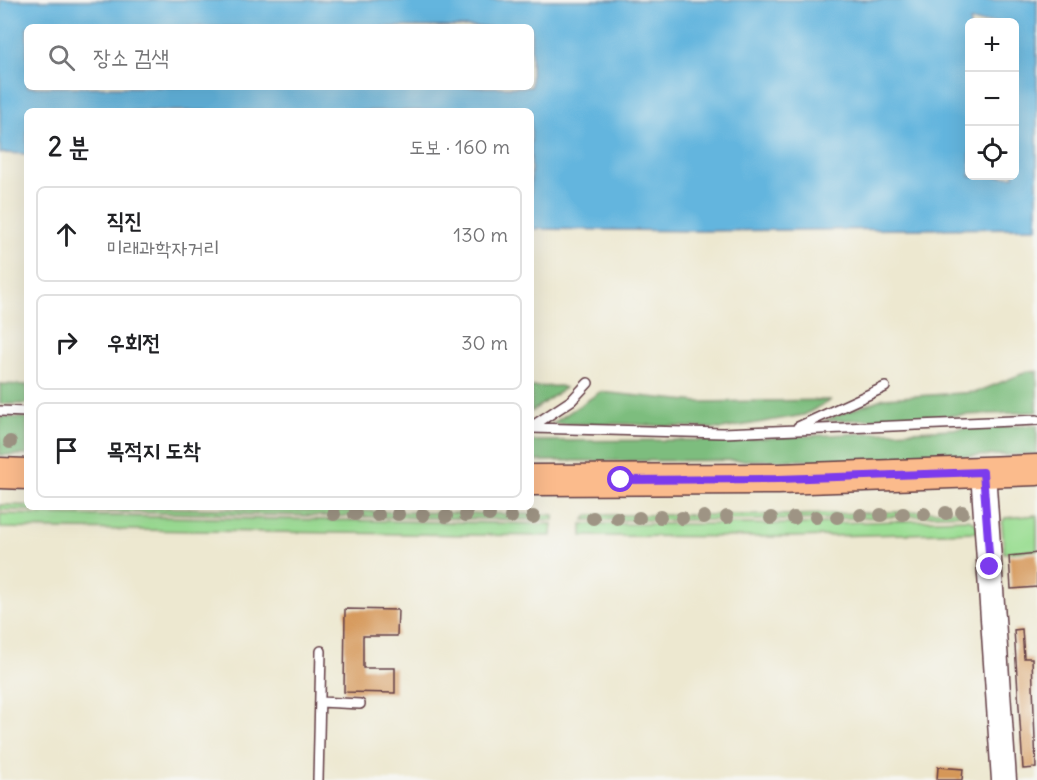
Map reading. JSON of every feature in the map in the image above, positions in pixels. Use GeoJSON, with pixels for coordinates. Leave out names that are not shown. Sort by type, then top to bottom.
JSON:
{"type":"FeatureCollection","features":[{"type":"Feature","properties":{"kind":"main road"},"geometry":{"type":"LineString","coordinates":[[534,480],[778,479],[1037,470]]}},
{"type":"Feature","properties":{"kind":"main road"},"geometry":{"type":"LineString","coordinates":[[0,473],[24,474]]}},
{"type":"Feature","properties":{"kind":"street"},"geometry":{"type":"LineString","coordinates":[[983,472],[1004,780]]}},
{"type":"Feature","properties":{"kind":"lane"},"geometry":{"type":"LineString","coordinates":[[534,425],[573,400],[588,383]]}},
{"type":"Feature","properties":{"kind":"lane"},"geometry":{"type":"LineString","coordinates":[[793,430],[885,387]]}},
{"type":"Feature","properties":{"kind":"lane"},"geometry":{"type":"LineString","coordinates":[[0,411],[24,412]]}},
{"type":"Feature","properties":{"kind":"lane"},"geometry":{"type":"LineString","coordinates":[[534,427],[723,433],[1037,420]]}},
{"type":"Feature","properties":{"kind":"lane"},"geometry":{"type":"LineString","coordinates":[[318,780],[321,651]]}},
{"type":"Feature","properties":{"kind":"lane"},"geometry":{"type":"LineString","coordinates":[[320,702],[360,704]]}},
{"type":"Feature","properties":{"kind":"green space"},"geometry":{"type":"Polygon","coordinates":[[[1029,371],[1037,371],[1037,412],[823,421],[884,398],[977,392],[1029,371]]]}},
{"type":"Feature","properties":{"kind":"green space"},"geometry":{"type":"Polygon","coordinates":[[[0,384],[24,385],[24,404],[0,404],[0,384]]]}},
{"type":"Feature","properties":{"kind":"green space"},"geometry":{"type":"Polygon","coordinates":[[[560,386],[565,388],[534,410],[534,387],[560,386]]]}},
{"type":"Feature","properties":{"kind":"green space"},"geometry":{"type":"Polygon","coordinates":[[[600,392],[699,402],[831,400],[804,415],[722,429],[628,424],[552,424],[600,392]]]}},
{"type":"Feature","properties":{"kind":"green space"},"geometry":{"type":"Polygon","coordinates":[[[0,417],[24,418],[24,455],[0,455],[0,417]]]}},
{"type":"Feature","properties":{"kind":"green space"},"geometry":{"type":"Polygon","coordinates":[[[1037,425],[1037,454],[854,460],[534,461],[534,441],[725,440],[1037,425]]]}},
{"type":"Feature","properties":{"kind":"green space"},"geometry":{"type":"Polygon","coordinates":[[[0,505],[24,505],[24,510],[277,510],[554,515],[554,520],[0,510],[0,505]]]}},
{"type":"Feature","properties":{"kind":"green space"},"geometry":{"type":"Polygon","coordinates":[[[963,510],[968,514],[794,520],[584,520],[589,515],[793,515],[963,510]]]}},
{"type":"Feature","properties":{"kind":"green space"},"geometry":{"type":"Polygon","coordinates":[[[0,514],[552,524],[551,536],[0,528],[0,514]]]}},
{"type":"Feature","properties":{"kind":"green space"},"geometry":{"type":"Polygon","coordinates":[[[1037,515],[1037,550],[1004,553],[1002,523],[1005,518],[1037,515]]]}},
{"type":"Feature","properties":{"kind":"green space"},"geometry":{"type":"Polygon","coordinates":[[[969,519],[976,524],[979,532],[791,537],[582,536],[582,524],[796,524],[969,519]]]}},
{"type":"Feature","properties":{"kind":"water"},"geometry":{"type":"Polygon","coordinates":[[[0,0],[1037,0],[1037,228],[697,231],[534,229],[534,108],[24,108],[24,154],[0,153],[0,0]]]}},
{"type":"Feature","properties":{"kind":"building"},"geometry":{"type":"Polygon","coordinates":[[[1037,553],[1037,587],[1011,589],[1009,556],[1037,553]]]}},
{"type":"Feature","properties":{"kind":"building"},"geometry":{"type":"Polygon","coordinates":[[[345,609],[398,610],[397,636],[363,636],[363,668],[395,668],[395,693],[344,692],[345,609]]]}},
{"type":"Feature","properties":{"kind":"building"},"geometry":{"type":"Polygon","coordinates":[[[1022,629],[1024,658],[1032,658],[1036,768],[1023,769],[1014,630],[1022,629]]]}},
{"type":"Feature","properties":{"kind":"building"},"geometry":{"type":"Polygon","coordinates":[[[938,767],[963,769],[962,780],[937,780],[938,767]]]}},
{"type":"Feature","properties":{"kind":"route"},"geometry":{"type":"LineString","coordinates":[[621,480],[778,479],[983,472],[990,567]]}}]}
